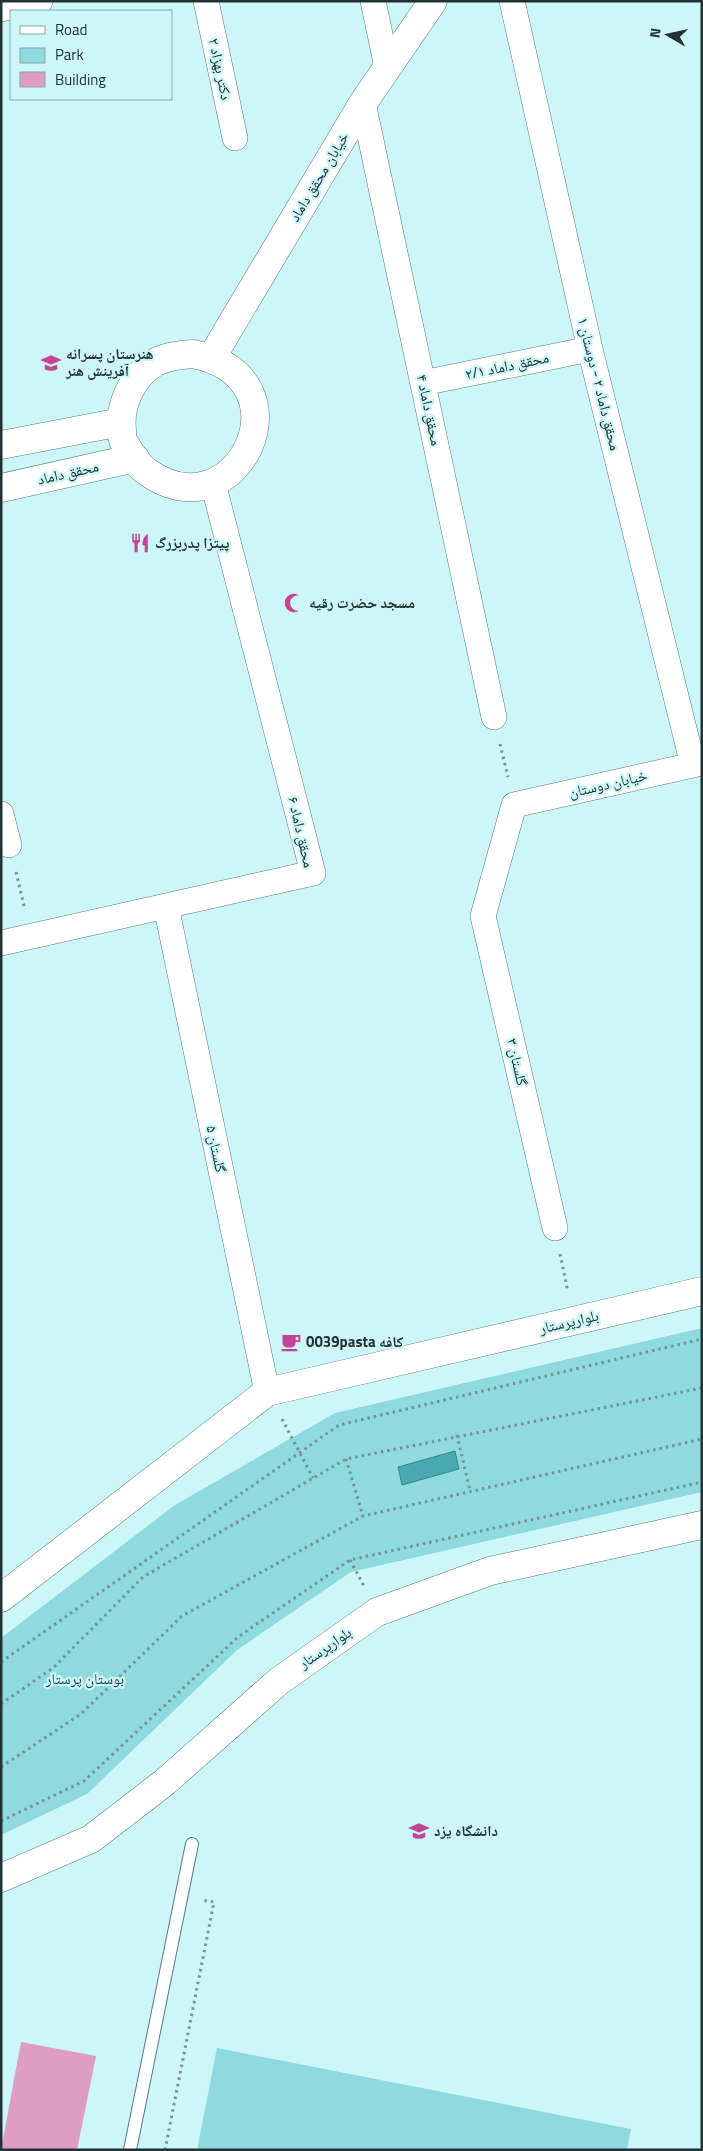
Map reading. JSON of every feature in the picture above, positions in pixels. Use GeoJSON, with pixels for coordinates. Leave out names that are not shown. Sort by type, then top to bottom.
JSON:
{"type":"FeatureCollection","features":[{"type":"Feature","properties":{"kind":"street"},"geometry":{"type":"LineString","coordinates":[[1,9],[40,1]]}},
{"type":"Feature","properties":{"kind":"street","name":"دکتر بهزاد ۲"},"geometry":{"type":"LineString","coordinates":[[206,1],[234,138]]}},
{"type":"Feature","properties":{"kind":"street"},"geometry":{"type":"LineString","coordinates":[[372,1],[387,67]]}},
{"type":"Feature","properties":{"kind":"street","name":"خیابان محقق داماد"},"geometry":{"type":"LineString","coordinates":[[212,357],[363,103],[433,1]]}},
{"type":"Feature","properties":{"kind":"street","name":"محقق داماد ۲ - دوستان ۱"},"geometry":{"type":"LineString","coordinates":[[512,1],[590,349],[697,764]]}},
{"type":"Feature","properties":{"kind":"street","name":"محقق داماد ۴"},"geometry":{"type":"LineString","coordinates":[[363,103],[494,717]]}},
{"type":"Feature","properties":{"kind":"street","name":"محقق داماد ۲/۱"},"geometry":{"type":"LineString","coordinates":[[423,383],[590,349]]}},
{"type":"Feature","properties":{"kind":"street"},"geometry":{"type":"LineString","coordinates":[[193,354],[212,357],[231,368],[245,385],[254,405],[255,427],[248,450],[234,470],[212,483],[189,488],[165,483],[144,470],[123,441],[121,422],[123,408],[130,390],[141,374],[156,362],[174,355],[193,354]]}},
{"type":"Feature","properties":{"kind":"street"},"geometry":{"type":"LineString","coordinates":[[1,445],[121,422]]}},
{"type":"Feature","properties":{"kind":"street","name":"محقق داماد"},"geometry":{"type":"LineString","coordinates":[[1,488],[135,458]]}},
{"type":"Feature","properties":{"kind":"street","name":"محقق داماد ۶"},"geometry":{"type":"LineString","coordinates":[[1,943],[313,873],[212,483]]}},
{"type":"Feature","properties":{"kind":"street","name":"خیابان دوستان"},"geometry":{"type":"LineString","coordinates":[[514,804],[697,764]]}},
{"type":"Feature","properties":{"kind":"street","name":"گلستان ۳"},"geometry":{"type":"LineString","coordinates":[[514,804],[484,916],[555,1228]]}},
{"type":"Feature","properties":{"kind":"street"},"geometry":{"type":"LineString","coordinates":[[1,814],[9,845]]}},
{"type":"Feature","properties":{"kind":"street","name":"گلستان ۵"},"geometry":{"type":"LineString","coordinates":[[166,906],[267,1392]]}},
{"type":"Feature","properties":{"kind":"street","name":"بلوارپرستار"},"geometry":{"type":"LineString","coordinates":[[1,1598],[267,1392],[702,1291]]}},
{"type":"Feature","properties":{"kind":"street","name":"بلوارپرستار"},"geometry":{"type":"LineString","coordinates":[[1,1878],[91,1839],[165,1782],[279,1681],[377,1612],[490,1571],[702,1525]]}},
{"type":"Feature","properties":{"kind":"lane"},"geometry":{"type":"LineString","coordinates":[[130,2150],[192,1844]]}},
{"type":"Feature","properties":{"kind":"path"},"geometry":{"type":"LineString","coordinates":[[494,717],[514,804]]}},
{"type":"Feature","properties":{"kind":"path"},"geometry":{"type":"LineString","coordinates":[[9,845],[31,936]]}},
{"type":"Feature","properties":{"kind":"path"},"geometry":{"type":"LineString","coordinates":[[555,1228],[573,1321]]}},
{"type":"Feature","properties":{"kind":"path"},"geometry":{"type":"LineString","coordinates":[[1,1662],[339,1425],[702,1339]]}},
{"type":"Feature","properties":{"kind":"path"},"geometry":{"type":"LineString","coordinates":[[1,1704],[53,1668],[144,1577],[346,1459],[702,1388]]}},
{"type":"Feature","properties":{"kind":"path"},"geometry":{"type":"LineString","coordinates":[[267,1392],[313,1478]]}},
{"type":"Feature","properties":{"kind":"path"},"geometry":{"type":"LineString","coordinates":[[457,1436],[470,1491]]}},
{"type":"Feature","properties":{"kind":"path"},"geometry":{"type":"LineString","coordinates":[[1,1767],[81,1714],[182,1616],[363,1516],[702,1439]]}},
{"type":"Feature","properties":{"kind":"path"},"geometry":{"type":"LineString","coordinates":[[346,1459],[363,1516]]}},
{"type":"Feature","properties":{"kind":"path"},"geometry":{"type":"LineString","coordinates":[[165,2150],[214,1902],[182,1896]]}},
{"type":"Feature","properties":{"kind":"green space","name":"بوستان پرستار"},"geometry":{"type":"Polygon","coordinates":[[[702,1328],[702,1492],[351,1572],[237,1650],[87,1794],[1,1835],[1,1638],[175,1505],[335,1413],[702,1328]]]}},
{"type":"Feature","properties":{"kind":"green space"},"geometry":{"type":"Polygon","coordinates":[[[217,2048],[631,2129],[627,2150],[197,2150],[217,2048]]]}},
{"type":"Feature","properties":{"kind":"shaded area"},"geometry":{"type":"Polygon","coordinates":[[[455,1451],[459,1469],[402,1485],[398,1467],[455,1451]]]}},
{"type":"Feature","properties":{"kind":"building"},"geometry":{"type":"Polygon","coordinates":[[[21,2042],[96,2056],[77,2150],[1,2150],[21,2042]]]}},
{"type":"Feature","properties":{"kind":"place","name":"هنرستان پسرانه آفرینش هنر"},"geometry":{"type":"Point","coordinates":[51,363]}},
{"type":"Feature","properties":{"kind":"place","name":"پیتزا پدربزرگ"},"geometry":{"type":"Point","coordinates":[140,543]}},
{"type":"Feature","properties":{"kind":"place","name":"مسجد حضرت رقیه"},"geometry":{"type":"Point","coordinates":[294,603]}},
{"type":"Feature","properties":{"kind":"place","name":"0039pasta کافه"},"geometry":{"type":"Point","coordinates":[291,1342]}},
{"type":"Feature","properties":{"kind":"place","name":"دانشگاه یزد"},"geometry":{"type":"Point","coordinates":[419,1831]}}]}
